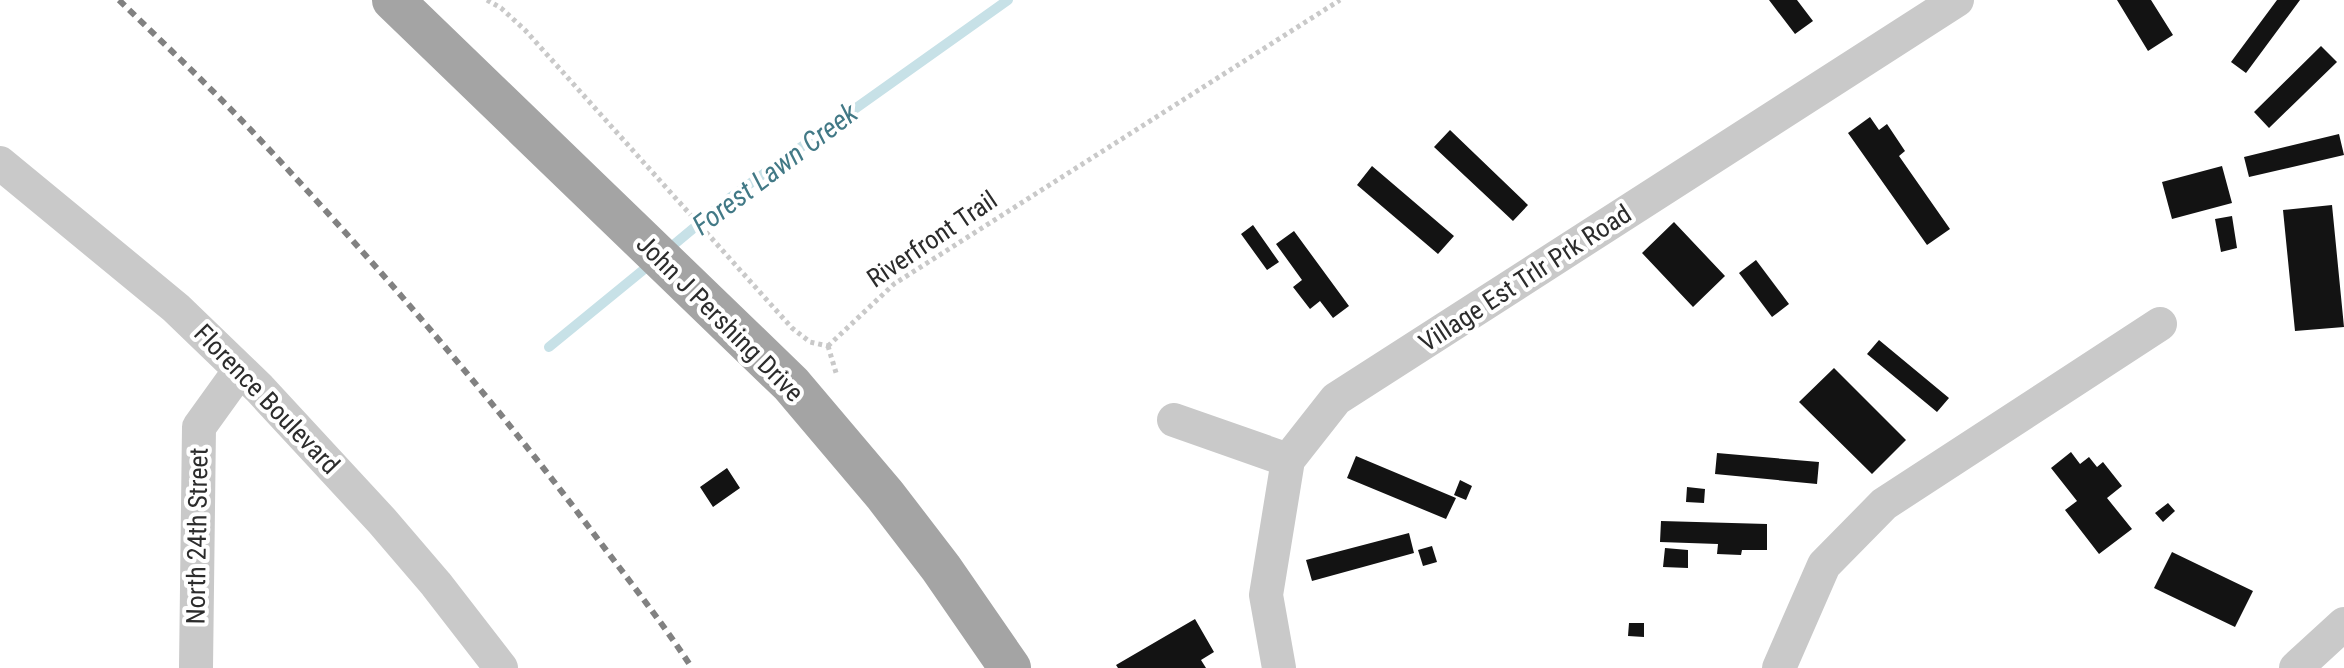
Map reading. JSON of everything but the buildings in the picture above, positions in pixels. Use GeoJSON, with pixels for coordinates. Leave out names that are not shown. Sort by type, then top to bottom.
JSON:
{"type":"FeatureCollection","features":[{"type":"Feature","properties":{"kind":"main road","name":"John J Pershing Drive"},"geometry":{"type":"LineString","coordinates":[[393,0],[791,384],[885,495],[941,568],[1010,668]]}},
{"type":"Feature","properties":{"kind":"street","name":"Village Est Trlr Prk Road"},"geometry":{"type":"LineString","coordinates":[[1279,668],[1266,595],[1288,460],[1336,399],[1957,0]]}},
{"type":"Feature","properties":{"kind":"street","name":"Florence Boulevard"},"geometry":{"type":"LineString","coordinates":[[0,163],[176,308],[240,370],[356,491],[436,584],[501,668]]}},
{"type":"Feature","properties":{"kind":"street"},"geometry":{"type":"LineString","coordinates":[[1779,668],[1824,565],[1884,504],[2160,324]]}},
{"type":"Feature","properties":{"kind":"street","name":"North 24th Street"},"geometry":{"type":"LineString","coordinates":[[196,668],[199,427],[240,370]]}},
{"type":"Feature","properties":{"kind":"street"},"geometry":{"type":"LineString","coordinates":[[1174,420],[1288,460]]}},
{"type":"Feature","properties":{"kind":"street"},"geometry":{"type":"LineString","coordinates":[[2296,668],[2344,624]]}},
{"type":"Feature","properties":{"kind":"path","name":"Riverfront Trail"},"geometry":{"type":"LineString","coordinates":[[487,0],[525,30],[792,328],[810,342],[828,346],[894,284],[1340,0]]}},
{"type":"Feature","properties":{"kind":"waterway","name":"Forest Lawn Creek"},"geometry":{"type":"LineString","coordinates":[[665,252],[731,197],[1008,0]]}},
{"type":"Feature","properties":{"kind":"waterway","name":"Forest Lawn Creek"},"geometry":{"type":"LineString","coordinates":[[549,347],[653,262]]}},
{"type":"Feature","properties":{"kind":"railway"},"geometry":{"type":"LineString","coordinates":[[119,0],[249,128],[424,322],[548,474],[692,668]]}}]}
